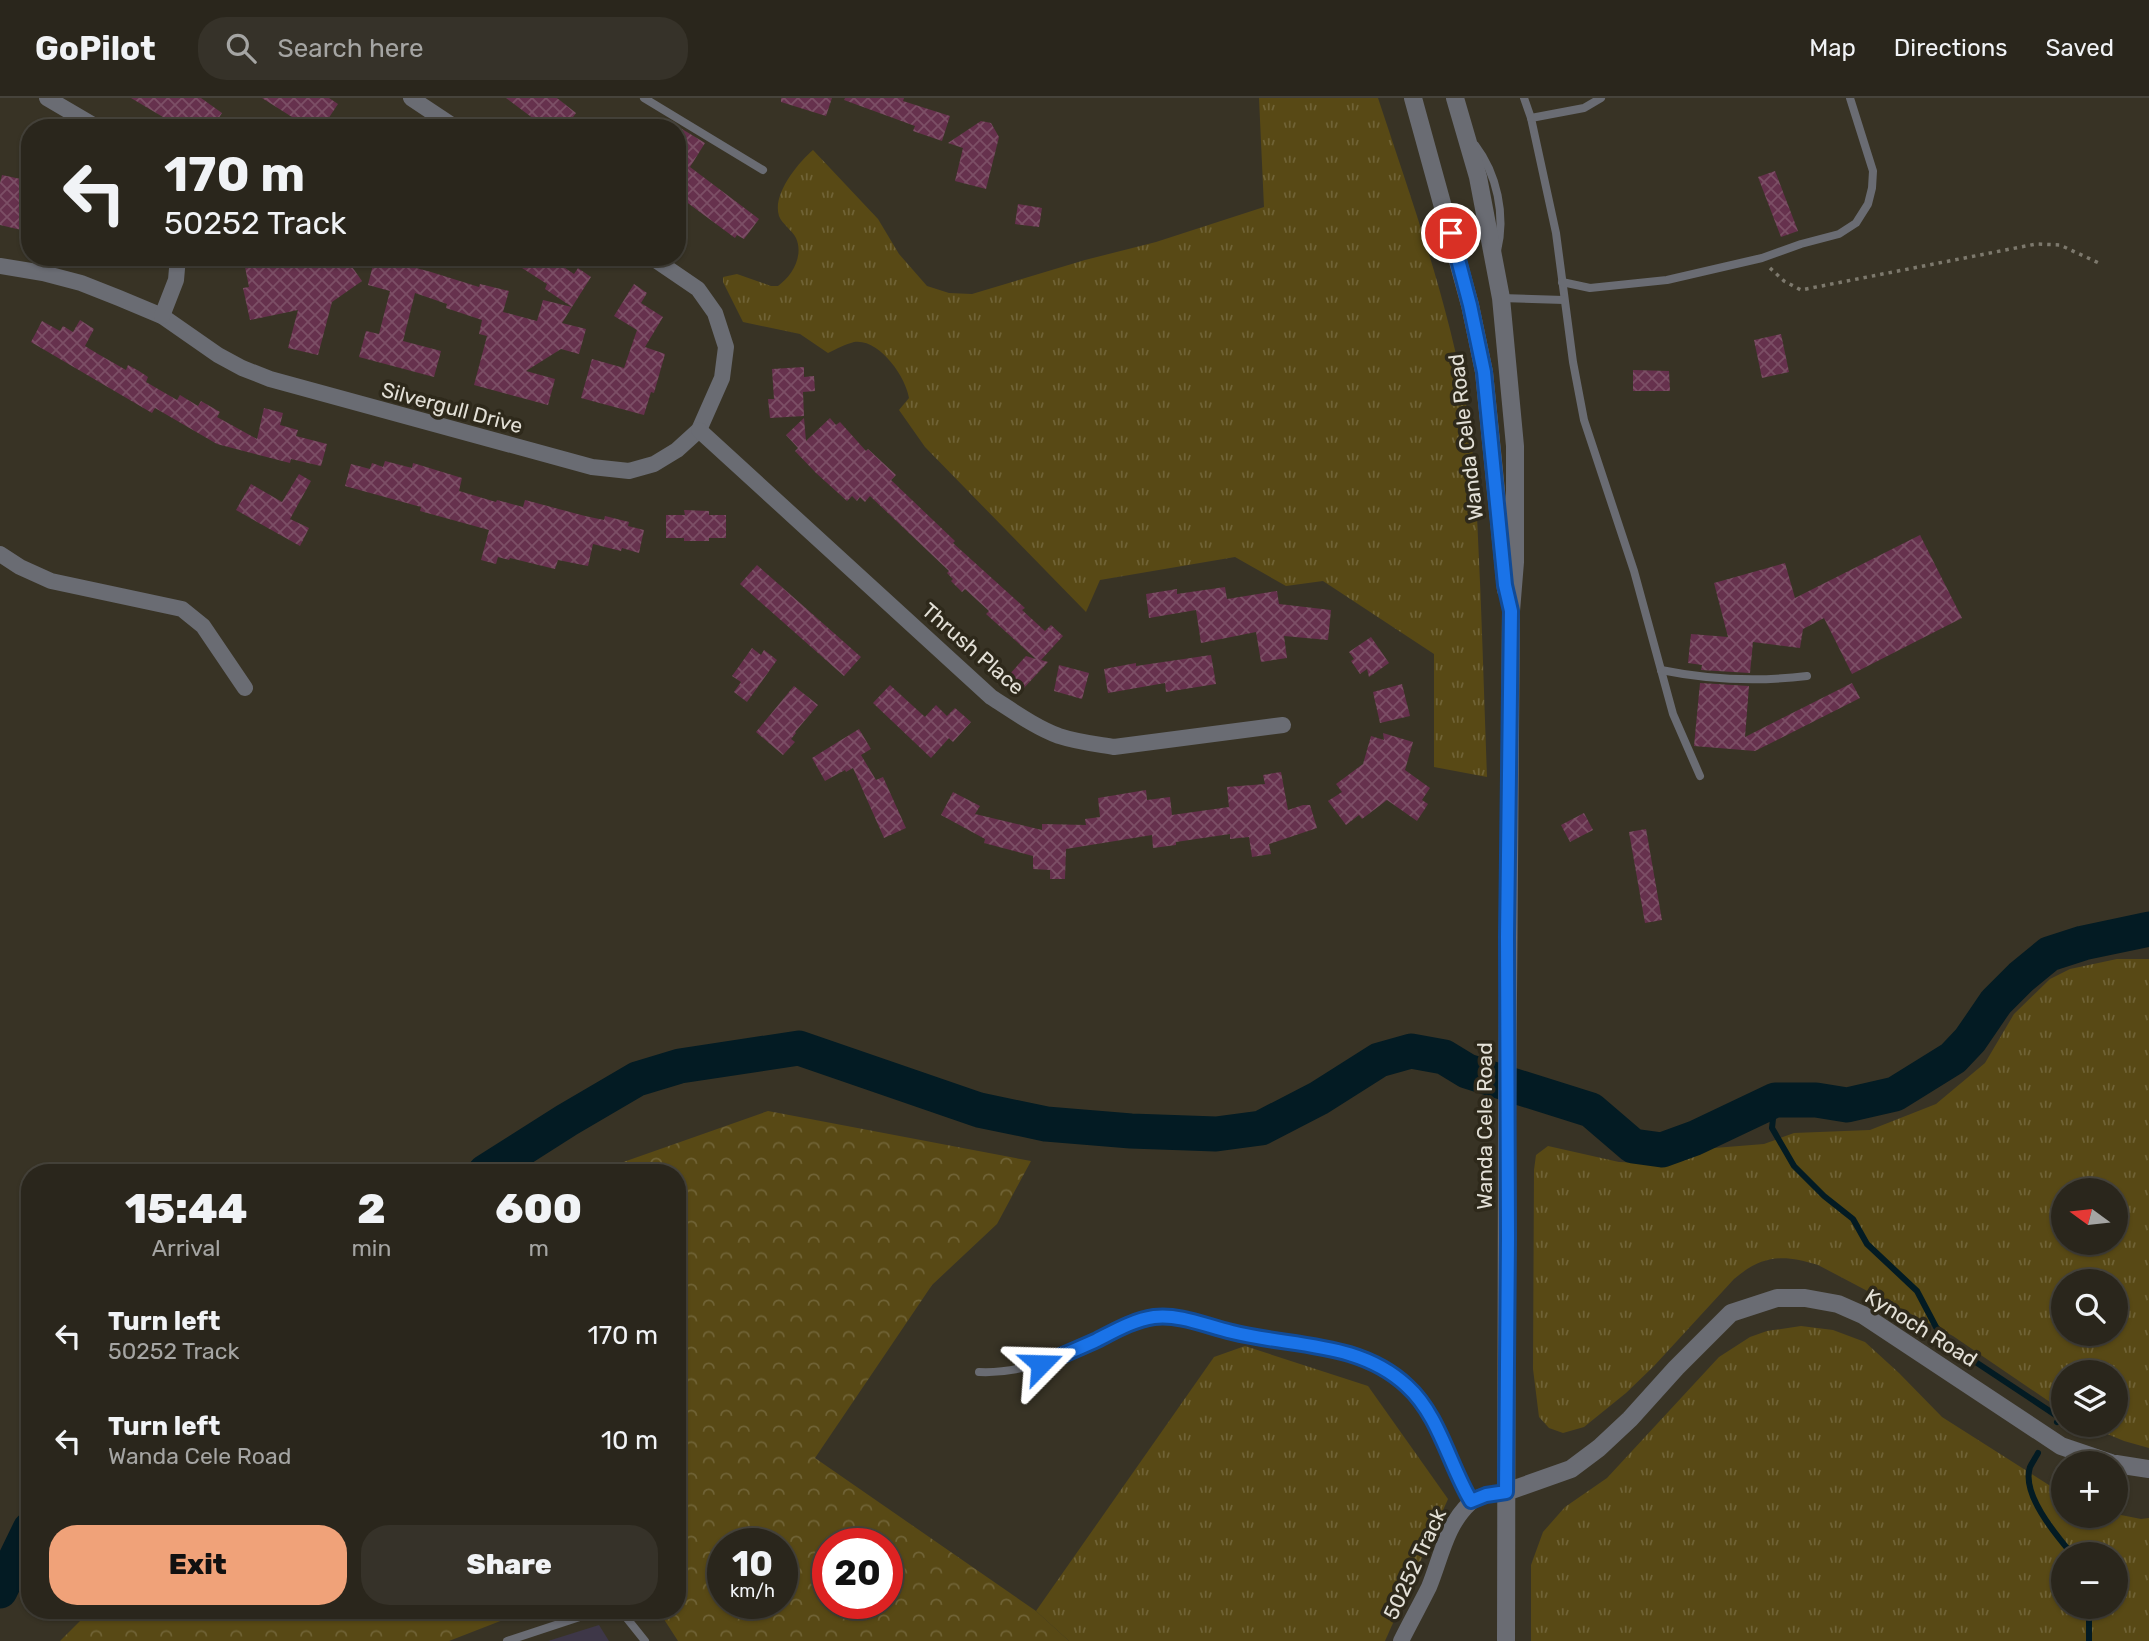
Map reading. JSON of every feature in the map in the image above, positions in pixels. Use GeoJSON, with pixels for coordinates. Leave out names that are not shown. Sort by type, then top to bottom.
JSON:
{"type":"FeatureCollection","features":[{"type":"Feature","properties":{"kind":"street"},"geometry":{"type":"LineString","coordinates":[[47,98],[83,119]]}},
{"type":"Feature","properties":{"kind":"street"},"geometry":{"type":"LineString","coordinates":[[411,98],[442,119]]}},
{"type":"Feature","properties":{"kind":"street","name":"Wanda Cele Road"},"geometry":{"type":"LineString","coordinates":[[1413,98],[1470,305],[1484,372],[1505,585],[1511,611]]}},
{"type":"Feature","properties":{"kind":"street","name":"Wanda Cele Road"},"geometry":{"type":"LineString","coordinates":[[1455,98],[1478,177],[1501,298],[1515,446],[1507,937],[1506,1641]]}},
{"type":"Feature","properties":{"kind":"street","name":"Silvergull Drive"},"geometry":{"type":"LineString","coordinates":[[0,266],[81,283],[162,316],[218,355],[270,380],[592,467],[629,471],[654,464],[677,450],[699,430],[722,378],[726,347],[715,313],[698,289],[664,266]]}},
{"type":"Feature","properties":{"kind":"street"},"geometry":{"type":"LineString","coordinates":[[162,316],[176,279],[177,266]]}},
{"type":"Feature","properties":{"kind":"street","name":"Thrush Place"},"geometry":{"type":"LineString","coordinates":[[699,430],[991,697],[1030,723],[1060,736],[1115,747],[1283,725]]}},
{"type":"Feature","properties":{"kind":"street"},"geometry":{"type":"LineString","coordinates":[[0,554],[20,568],[51,581],[182,609],[203,626],[245,688]]}},
{"type":"Feature","properties":{"kind":"street","name":"Kynoch Road"},"geometry":{"type":"LineString","coordinates":[[1506,1492],[1571,1469],[1630,1419],[1731,1313],[1777,1298],[1805,1298],[1838,1304],[1863,1315],[2061,1446],[2077,1451]]}},
{"type":"Feature","properties":{"kind":"street","name":"Kynoch Road"},"geometry":{"type":"LineString","coordinates":[[2128,1465],[2149,1469]]}},
{"type":"Feature","properties":{"kind":"street","name":"50252 Track"},"geometry":{"type":"LineString","coordinates":[[1401,1641],[1429,1586],[1451,1527],[1471,1501],[1506,1492]]}},
{"type":"Feature","properties":{"kind":"lane"},"geometry":{"type":"LineString","coordinates":[[644,98],[679,119]]}},
{"type":"Feature","properties":{"kind":"lane"},"geometry":{"type":"LineString","coordinates":[[1524,98],[1531,118],[1556,233],[1584,420],[1634,571],[1673,714],[1700,776]]}},
{"type":"Feature","properties":{"kind":"lane"},"geometry":{"type":"LineString","coordinates":[[1531,118],[1584,108],[1601,98]]}},
{"type":"Feature","properties":{"kind":"lane"},"geometry":{"type":"LineString","coordinates":[[1562,282],[1590,288],[1667,279],[1762,258],[1839,234],[1856,223],[1868,204],[1872,188],[1873,171],[1850,98]]}},
{"type":"Feature","properties":{"kind":"lane"},"geometry":{"type":"LineString","coordinates":[[686,123],[763,170]]}},
{"type":"Feature","properties":{"kind":"lane"},"geometry":{"type":"LineString","coordinates":[[1501,298],[1564,300]]}},
{"type":"Feature","properties":{"kind":"lane"},"geometry":{"type":"LineString","coordinates":[[1661,670],[1737,680],[1772,681],[1807,676]]}},
{"type":"Feature","properties":{"kind":"lane"},"geometry":{"type":"LineString","coordinates":[[979,1372],[998,1373],[1041,1364],[1128,1325],[1151,1318],[1173,1317],[1233,1333],[1334,1349],[1375,1363],[1394,1375],[1416,1395],[1423,1403],[1471,1501]]}},
{"type":"Feature","properties":{"kind":"lane"},"geometry":{"type":"LineString","coordinates":[[507,1641],[574,1619]]}},
{"type":"Feature","properties":{"kind":"lane"},"geometry":{"type":"LineString","coordinates":[[627,1619],[645,1641]]}},
{"type":"Feature","properties":{"kind":"path"},"geometry":{"type":"LineString","coordinates":[[1762,258],[1784,281],[1801,290],[2036,244],[2060,245],[2101,264]]}},
{"type":"Feature","properties":{"kind":"shaded area"},"geometry":{"type":"Polygon","coordinates":[[[599,1625],[609,1641],[548,1641],[599,1625]]]}},
{"type":"Feature","properties":{"kind":"green space"},"geometry":{"type":"Polygon","coordinates":[[[1259,98],[1378,98],[1440,291],[1467,410],[1473,458],[1481,597],[1487,777],[1434,767],[1434,654],[1323,581],[1286,586],[1235,557],[1100,580],[1086,612],[925,447],[899,410],[909,398],[907,389],[897,370],[882,352],[863,342],[854,342],[828,353],[800,334],[743,322],[723,282],[723,277],[737,274],[778,286],[788,277],[799,252],[796,238],[779,216],[779,198],[794,171],[813,150],[878,219],[899,254],[927,286],[949,293],[972,294],[1156,242],[1264,207],[1259,98]]]}},
{"type":"Feature","properties":{"kind":"green space"},"geometry":{"type":"Polygon","coordinates":[[[2117,959],[2149,959],[2149,1448],[2114,1437],[2128,1437],[2128,1360],[2051,1360],[2051,1403],[1953,1336],[1818,1265],[1783,1258],[1754,1265],[1734,1279],[1654,1366],[1584,1427],[1563,1433],[1549,1428],[1539,1417],[1533,1369],[1536,1155],[1548,1146],[1619,1162],[1642,1163],[1702,1149],[1764,1144],[1794,1133],[1870,1130],[1936,1104],[1985,1063],[2014,1014],[2050,979],[2070,969],[2117,959]]]}},
{"type":"Feature","properties":{"kind":"green space"},"geometry":{"type":"Polygon","coordinates":[[[768,1111],[1031,1161],[997,1224],[932,1285],[815,1458],[1036,1611],[1069,1641],[678,1641],[664,1619],[686,1619],[686,1164],[618,1164],[768,1111]]]}},
{"type":"Feature","properties":{"kind":"green space"},"geometry":{"type":"Polygon","coordinates":[[[1801,1326],[1833,1330],[1865,1342],[1942,1417],[2051,1486],[2051,1528],[2128,1528],[2128,1516],[2149,1518],[2149,1641],[1531,1641],[1531,1565],[1543,1532],[1565,1507],[1607,1478],[1719,1357],[1750,1337],[1767,1331],[1801,1326]]]}},
{"type":"Feature","properties":{"kind":"green space"},"geometry":{"type":"Polygon","coordinates":[[[1245,1346],[1368,1386],[1448,1499],[1385,1641],[1069,1641],[1036,1611],[1214,1357],[1245,1346]]]}},
{"type":"Feature","properties":{"kind":"green space"},"geometry":{"type":"Polygon","coordinates":[[[82,1619],[506,1619],[449,1641],[60,1641],[82,1619]]]}},
{"type":"Feature","properties":{"kind":"building"},"geometry":{"type":"Polygon","coordinates":[[[131,98],[201,98],[222,113],[218,119],[166,119],[131,98]]]}},
{"type":"Feature","properties":{"kind":"building"},"geometry":{"type":"Polygon","coordinates":[[[262,98],[329,98],[338,104],[328,119],[290,119],[292,117],[262,98]]]}},
{"type":"Feature","properties":{"kind":"building"},"geometry":{"type":"Polygon","coordinates":[[[506,98],[557,98],[576,113],[572,119],[534,119],[506,98]]]}},
{"type":"Feature","properties":{"kind":"building"},"geometry":{"type":"Polygon","coordinates":[[[781,98],[832,98],[826,116],[781,102],[781,98]]]}},
{"type":"Feature","properties":{"kind":"building"},"geometry":{"type":"Polygon","coordinates":[[[904,98],[903,101],[950,116],[942,141],[913,131],[915,126],[844,100],[904,98]]]}},
{"type":"Feature","properties":{"kind":"building"},"geometry":{"type":"Polygon","coordinates":[[[981,121],[991,123],[999,137],[986,189],[955,181],[963,148],[948,143],[981,121]]]}},
{"type":"Feature","properties":{"kind":"building"},"geometry":{"type":"Polygon","coordinates":[[[686,131],[705,143],[690,167],[759,219],[744,239],[737,235],[735,238],[686,202],[686,131]]]}},
{"type":"Feature","properties":{"kind":"building"},"geometry":{"type":"Polygon","coordinates":[[[1775,171],[1798,231],[1781,237],[1758,177],[1775,171]]]}},
{"type":"Feature","properties":{"kind":"building"},"geometry":{"type":"Polygon","coordinates":[[[2,175],[21,179],[21,230],[0,225],[2,175]]]}},
{"type":"Feature","properties":{"kind":"building"},"geometry":{"type":"Polygon","coordinates":[[[1018,204],[1042,208],[1039,227],[1015,224],[1018,204]]]}},
{"type":"Feature","properties":{"kind":"building"},"geometry":{"type":"Polygon","coordinates":[[[245,266],[351,266],[362,281],[332,302],[318,355],[288,348],[298,310],[250,320],[243,288],[249,287],[245,266]]]}},
{"type":"Feature","properties":{"kind":"building"},"geometry":{"type":"Polygon","coordinates":[[[373,266],[409,266],[479,287],[480,284],[509,291],[503,312],[537,321],[543,300],[572,307],[562,323],[586,329],[579,354],[561,349],[526,371],[555,379],[548,405],[474,385],[487,336],[479,334],[482,320],[446,308],[447,304],[415,293],[403,341],[441,351],[434,377],[359,357],[366,331],[379,334],[390,291],[368,285],[373,266]]]}},
{"type":"Feature","properties":{"kind":"building"},"geometry":{"type":"Polygon","coordinates":[[[519,266],[562,266],[574,274],[578,268],[591,277],[572,307],[545,289],[547,284],[519,266]]]}},
{"type":"Feature","properties":{"kind":"building"},"geometry":{"type":"Polygon","coordinates":[[[634,284],[647,293],[641,303],[663,317],[645,347],[665,354],[654,393],[651,392],[644,415],[581,398],[592,359],[624,368],[637,330],[614,316],[634,284]]]}},
{"type":"Feature","properties":{"kind":"building"},"geometry":{"type":"Polygon","coordinates":[[[80,320],[94,329],[85,346],[126,370],[128,365],[139,371],[148,377],[146,382],[177,400],[180,395],[198,406],[201,401],[220,412],[217,417],[257,439],[264,408],[283,413],[280,425],[298,430],[296,436],[327,444],[321,466],[291,459],[290,463],[217,444],[155,408],[152,413],[31,342],[42,321],[60,331],[63,326],[73,332],[80,320]]]}},
{"type":"Feature","properties":{"kind":"building"},"geometry":{"type":"Polygon","coordinates":[[[1781,334],[1789,372],[1762,378],[1754,340],[1781,334]]]}},
{"type":"Feature","properties":{"kind":"building"},"geometry":{"type":"Polygon","coordinates":[[[804,367],[804,377],[814,376],[815,391],[803,392],[804,416],[770,418],[768,399],[774,399],[772,369],[804,367]]]}},
{"type":"Feature","properties":{"kind":"building"},"geometry":{"type":"Polygon","coordinates":[[[1633,370],[1669,371],[1670,391],[1633,391],[1633,370]]]}},
{"type":"Feature","properties":{"kind":"building"},"geometry":{"type":"Polygon","coordinates":[[[804,418],[806,441],[830,418],[836,425],[840,422],[866,451],[868,449],[896,475],[891,480],[955,541],[953,543],[1025,608],[1022,610],[1045,631],[1051,625],[1063,636],[1041,660],[1048,662],[1023,689],[1008,676],[1026,656],[1036,659],[986,614],[989,611],[965,589],[962,592],[951,581],[953,579],[947,573],[949,571],[870,496],[865,502],[860,497],[857,501],[852,496],[847,501],[816,473],[795,451],[798,448],[786,435],[804,418]]]}},
{"type":"Feature","properties":{"kind":"building"},"geometry":{"type":"Polygon","coordinates":[[[385,461],[412,468],[413,463],[462,478],[459,491],[496,502],[497,500],[523,507],[525,500],[585,516],[604,520],[605,516],[629,522],[628,526],[644,530],[639,553],[593,544],[588,566],[558,560],[555,569],[510,558],[498,557],[496,564],[481,560],[489,530],[420,511],[421,507],[345,486],[351,464],[370,469],[372,463],[383,467],[385,461]]]}},
{"type":"Feature","properties":{"kind":"building"},"geometry":{"type":"Polygon","coordinates":[[[299,474],[311,481],[290,519],[309,528],[300,546],[236,510],[251,484],[282,502],[299,474]]]}},
{"type":"Feature","properties":{"kind":"building"},"geometry":{"type":"Polygon","coordinates":[[[684,510],[726,515],[726,538],[684,541],[684,538],[666,538],[666,515],[685,515],[684,510]]]}},
{"type":"Feature","properties":{"kind":"building"},"geometry":{"type":"Polygon","coordinates":[[[1920,535],[1962,618],[1852,674],[1824,618],[1803,629],[1800,648],[1753,642],[1750,673],[1701,670],[1702,665],[1688,663],[1691,634],[1728,637],[1714,583],[1785,563],[1795,598],[1920,535]]]}},
{"type":"Feature","properties":{"kind":"building"},"geometry":{"type":"Polygon","coordinates":[[[757,565],[861,657],[844,676],[740,584],[757,565]]]}},
{"type":"Feature","properties":{"kind":"building"},"geometry":{"type":"Polygon","coordinates":[[[1225,587],[1227,599],[1277,591],[1279,604],[1331,610],[1328,640],[1284,636],[1287,658],[1261,662],[1256,632],[1201,643],[1196,610],[1149,618],[1146,594],[1177,589],[1177,594],[1225,587]]]}},
{"type":"Feature","properties":{"kind":"building"},"geometry":{"type":"Polygon","coordinates":[[[1371,637],[1389,663],[1369,677],[1367,669],[1360,674],[1351,661],[1354,659],[1349,652],[1371,637]]]}},
{"type":"Feature","properties":{"kind":"building"},"geometry":{"type":"Polygon","coordinates":[[[752,648],[761,655],[764,650],[777,660],[747,702],[734,692],[741,682],[732,676],[752,648]]]}},
{"type":"Feature","properties":{"kind":"building"},"geometry":{"type":"Polygon","coordinates":[[[1211,655],[1216,684],[1166,692],[1165,683],[1108,693],[1104,669],[1211,655]]]}},
{"type":"Feature","properties":{"kind":"building"},"geometry":{"type":"Polygon","coordinates":[[[1059,665],[1089,673],[1082,699],[1054,691],[1059,665]]]}},
{"type":"Feature","properties":{"kind":"building"},"geometry":{"type":"Polygon","coordinates":[[[1700,683],[1749,686],[1745,737],[1852,683],[1860,698],[1755,751],[1694,746],[1700,683]]]}},
{"type":"Feature","properties":{"kind":"building"},"geometry":{"type":"Polygon","coordinates":[[[1402,684],[1410,716],[1380,723],[1373,692],[1402,684]]]}},
{"type":"Feature","properties":{"kind":"building"},"geometry":{"type":"Polygon","coordinates":[[[890,685],[925,717],[936,705],[947,716],[955,708],[971,722],[953,742],[949,738],[931,758],[873,703],[890,685]]]}},
{"type":"Feature","properties":{"kind":"building"},"geometry":{"type":"Polygon","coordinates":[[[794,686],[818,705],[795,732],[791,739],[795,742],[783,755],[756,732],[794,686]]]}},
{"type":"Feature","properties":{"kind":"building"},"geometry":{"type":"Polygon","coordinates":[[[859,729],[871,749],[861,755],[876,780],[883,777],[906,828],[884,838],[853,768],[825,781],[812,758],[859,729]]]}},
{"type":"Feature","properties":{"kind":"building"},"geometry":{"type":"Polygon","coordinates":[[[1383,733],[1413,742],[1405,770],[1430,788],[1422,800],[1428,804],[1417,821],[1387,800],[1362,819],[1359,815],[1346,825],[1328,801],[1342,792],[1336,784],[1363,764],[1371,736],[1384,740],[1383,733]]]}},
{"type":"Feature","properties":{"kind":"building"},"geometry":{"type":"Polygon","coordinates":[[[1281,772],[1288,810],[1310,805],[1317,828],[1269,844],[1271,854],[1252,857],[1249,837],[1230,839],[1230,834],[1153,848],[1152,835],[1066,849],[1065,879],[1050,879],[1050,870],[1033,869],[1033,856],[984,843],[985,839],[941,815],[953,792],[980,806],[975,814],[1042,830],[1042,824],[1086,825],[1085,819],[1100,817],[1098,798],[1146,790],[1147,800],[1170,797],[1172,815],[1229,807],[1227,787],[1265,784],[1263,775],[1281,772]]]}},
{"type":"Feature","properties":{"kind":"building"},"geometry":{"type":"Polygon","coordinates":[[[1584,813],[1593,830],[1570,842],[1561,825],[1584,813]]]}},
{"type":"Feature","properties":{"kind":"building"},"geometry":{"type":"Polygon","coordinates":[[[1646,829],[1662,920],[1645,923],[1629,832],[1646,829]]]}},
{"type":"Feature","properties":{"kind":"waterway"},"geometry":{"type":"LineString","coordinates":[[498,1164],[637,1079],[680,1066],[799,1048],[979,1110],[1046,1124],[1216,1134],[1261,1128],[1319,1098],[1379,1060],[1411,1051],[1444,1057],[1467,1071],[1591,1110],[1633,1146],[1662,1150],[1695,1138],[1775,1100],[1816,1100],[1847,1105],[1895,1094],[1953,1058],[1970,1040],[1996,1002],[2049,954],[2083,943],[2149,929]]}},
{"type":"Feature","properties":{"kind":"waterway"},"geometry":{"type":"LineString","coordinates":[[1775,1100],[1772,1128],[1794,1166],[1824,1196],[1853,1219],[1867,1244],[1917,1291],[1936,1327],[1953,1347],[2051,1412]]}},
{"type":"Feature","properties":{"kind":"waterway"},"geometry":{"type":"LineString","coordinates":[[2038,1453],[2030,1467],[2031,1489],[2042,1514],[2062,1542]]}},
{"type":"Feature","properties":{"kind":"waterway"},"geometry":{"type":"LineString","coordinates":[[0,1591],[21,1548]]}},
{"type":"Feature","properties":{"kind":"waterway"},"geometry":{"type":"LineString","coordinates":[[2089,1619],[2089,1641]]}},
{"type":"Feature","properties":{"kind":"route"},"geometry":{"type":"LineString","coordinates":[[1041,1364],[1128,1325],[1151,1318],[1173,1317],[1233,1333],[1334,1349],[1375,1363],[1394,1375],[1423,1403],[1471,1501],[1506,1492],[1507,937],[1511,611],[1505,585],[1484,372],[1451,233]]}}]}
